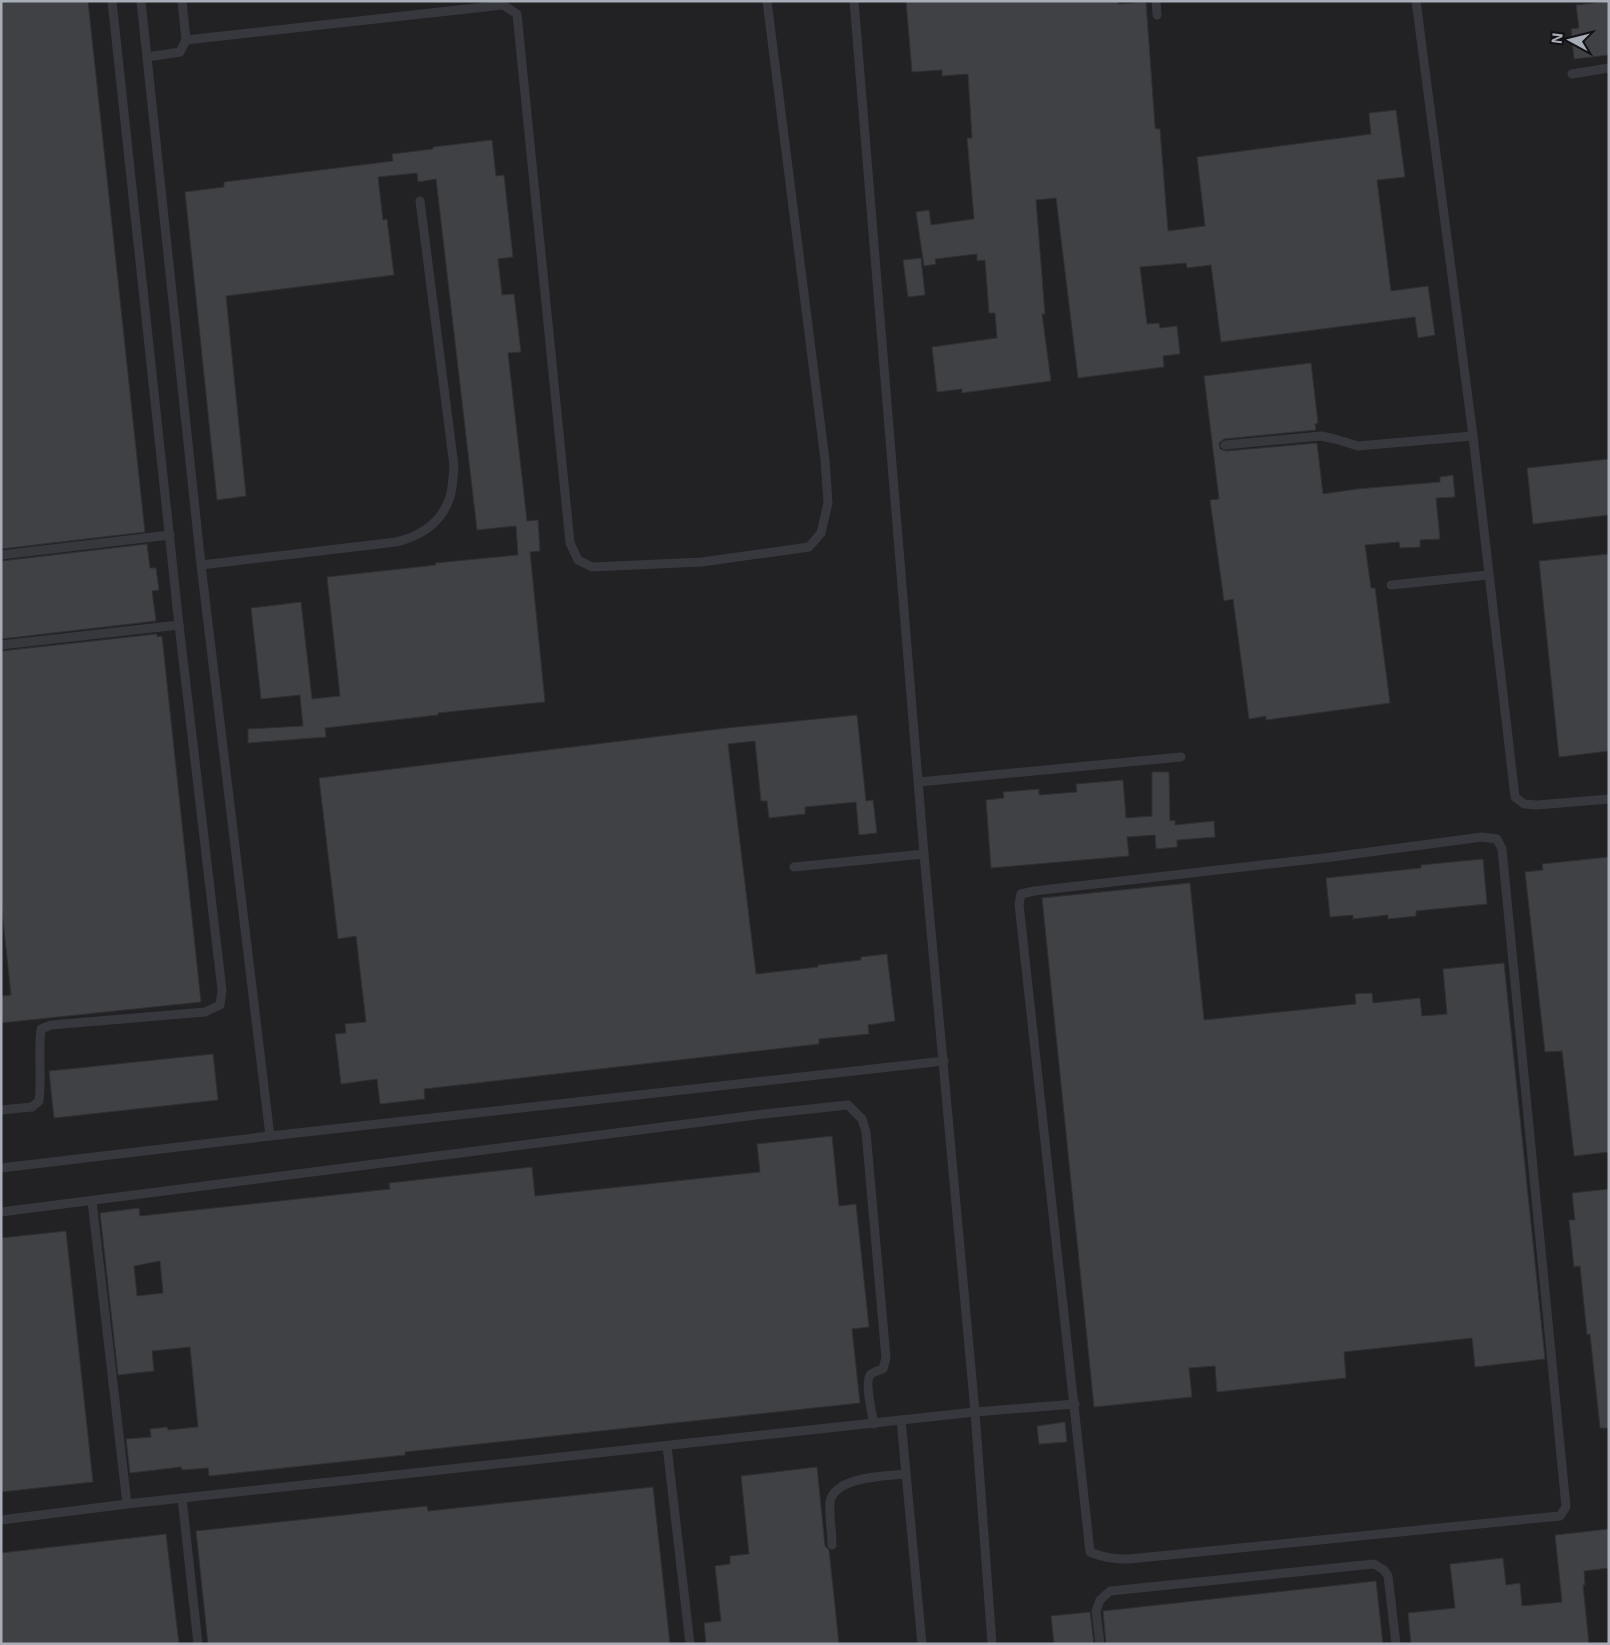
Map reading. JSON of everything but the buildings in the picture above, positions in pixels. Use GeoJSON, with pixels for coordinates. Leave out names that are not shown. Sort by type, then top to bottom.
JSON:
{"type":"FeatureCollection","features":[{"type":"Feature","properties":{"kind":"lane"},"geometry":{"type":"LineString","coordinates":[[1,1110],[32,1107],[39,1101],[41,1088],[39,1044],[41,1029],[51,1025],[205,1012],[220,1005],[222,990],[179,625],[112,1]]}},
{"type":"Feature","properties":{"kind":"lane"},"geometry":{"type":"LineString","coordinates":[[141,1],[201,565],[270,1136]]}},
{"type":"Feature","properties":{"kind":"lane"},"geometry":{"type":"LineString","coordinates":[[147,56],[180,52],[186,40],[182,1]]}},
{"type":"Feature","properties":{"kind":"lane"},"geometry":{"type":"LineString","coordinates":[[186,40],[503,5],[517,14],[570,543],[578,560],[592,567],[702,562],[809,547],[821,533],[828,503],[825,460],[767,1]]}},
{"type":"Feature","properties":{"kind":"lane"},"geometry":{"type":"LineString","coordinates":[[854,1],[924,854],[975,1412],[992,1644]]}},
{"type":"Feature","properties":{"kind":"lane"},"geometry":{"type":"LineString","coordinates":[[1156,1],[1157,15]]}},
{"type":"Feature","properties":{"kind":"lane"},"geometry":{"type":"LineString","coordinates":[[1416,1],[1473,436],[1515,797],[1524,804],[1536,805],[1609,799]]}},
{"type":"Feature","properties":{"kind":"lane"},"geometry":{"type":"LineString","coordinates":[[1572,74],[1609,68]]}},
{"type":"Feature","properties":{"kind":"lane"},"geometry":{"type":"LineString","coordinates":[[201,565],[410,539],[430,528],[444,511],[451,496],[454,466],[420,201]]}},
{"type":"Feature","properties":{"kind":"lane"},"geometry":{"type":"LineString","coordinates":[[1225,446],[1321,436],[1358,446],[1473,436]]}},
{"type":"Feature","properties":{"kind":"lane"},"geometry":{"type":"LineString","coordinates":[[1,555],[170,535]]}},
{"type":"Feature","properties":{"kind":"lane"},"geometry":{"type":"LineString","coordinates":[[1391,585],[1488,575]]}},
{"type":"Feature","properties":{"kind":"lane"},"geometry":{"type":"LineString","coordinates":[[1,645],[179,625]]}},
{"type":"Feature","properties":{"kind":"lane"},"geometry":{"type":"LineString","coordinates":[[919,782],[1181,757]]}},
{"type":"Feature","properties":{"kind":"lane"},"geometry":{"type":"LineString","coordinates":[[1482,837],[1497,839],[1502,849],[1566,1506],[1560,1516],[1120,1560],[1102,1557],[1090,1552],[1075,1404],[1020,913],[1021,894],[1482,837]]}},
{"type":"Feature","properties":{"kind":"lane"},"geometry":{"type":"LineString","coordinates":[[794,867],[924,854]]}},
{"type":"Feature","properties":{"kind":"lane"},"geometry":{"type":"LineString","coordinates":[[1,1168],[270,1136],[944,1062]]}},
{"type":"Feature","properties":{"kind":"lane"},"geometry":{"type":"LineString","coordinates":[[1,1212],[764,1114],[848,1105],[862,1119],[866,1132],[886,1358],[882,1369],[870,1374],[869,1377],[868,1385],[874,1424]]}},
{"type":"Feature","properties":{"kind":"lane"},"geometry":{"type":"LineString","coordinates":[[92,1201],[127,1504]]}},
{"type":"Feature","properties":{"kind":"lane"},"geometry":{"type":"LineString","coordinates":[[1,1520],[127,1504],[975,1412],[1075,1404]]}},
{"type":"Feature","properties":{"kind":"lane"},"geometry":{"type":"LineString","coordinates":[[901,1420],[922,1644]]}},
{"type":"Feature","properties":{"kind":"lane"},"geometry":{"type":"LineString","coordinates":[[667,1446],[690,1644]]}},
{"type":"Feature","properties":{"kind":"lane"},"geometry":{"type":"LineString","coordinates":[[832,1545],[830,1501],[834,1493],[846,1484],[860,1479],[906,1474]]}},
{"type":"Feature","properties":{"kind":"lane"},"geometry":{"type":"LineString","coordinates":[[182,1498],[198,1644]]}},
{"type":"Feature","properties":{"kind":"lane"},"geometry":{"type":"LineString","coordinates":[[1100,1644],[1096,1611],[1100,1600],[1110,1591],[1374,1564],[1384,1570],[1388,1576],[1396,1644]]}},
{"type":"Feature","properties":{"kind":"shaded area"},"geometry":{"type":"Polygon","coordinates":[[[1,1],[1609,1],[1609,1644],[1,1644],[1,1]]]}}]}
